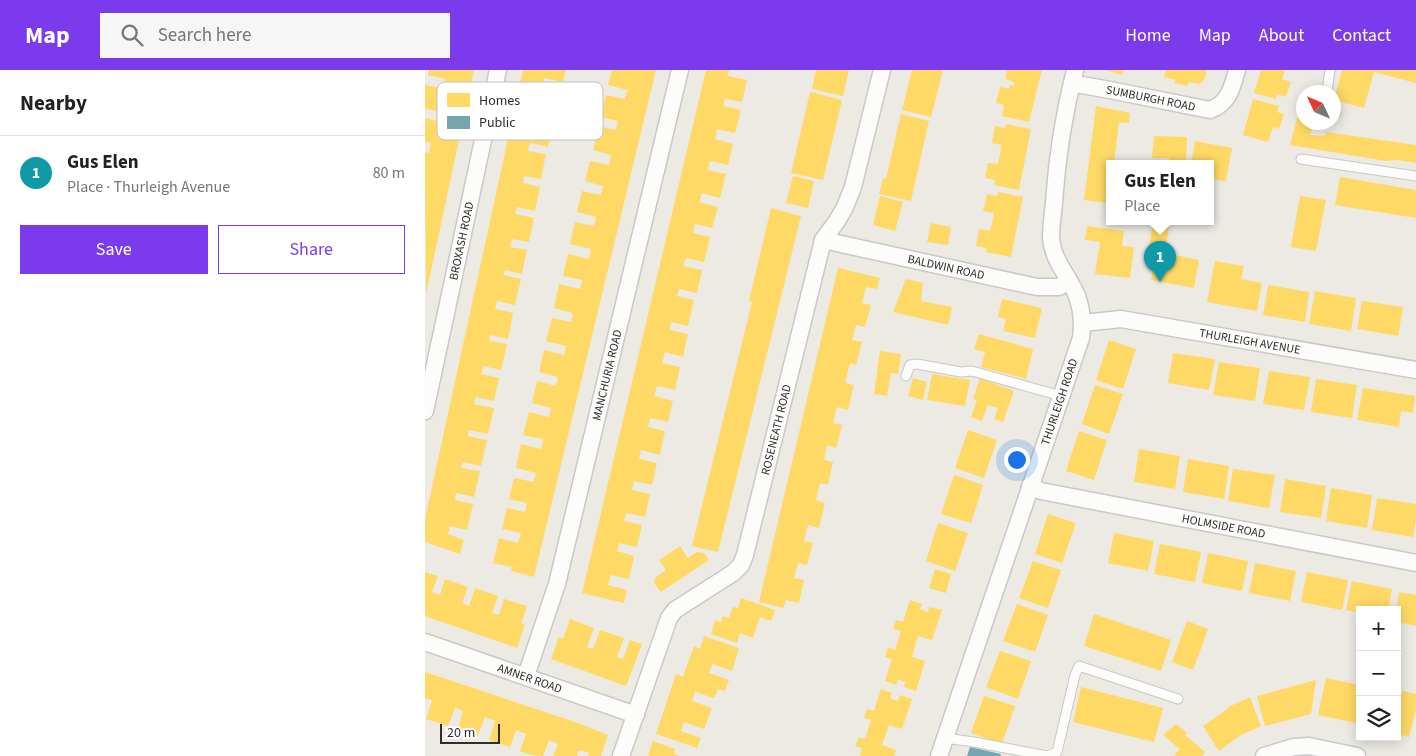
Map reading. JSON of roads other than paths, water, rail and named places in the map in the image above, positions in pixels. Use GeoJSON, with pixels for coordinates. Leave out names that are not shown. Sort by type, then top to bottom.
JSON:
{"type":"FeatureCollection","features":[{"type":"Feature","properties":{"kind":"street","name":"MANCHURIA ROAD"},"geometry":{"type":"LineString","coordinates":[[526,676],[557,584],[680,70]]}},
{"type":"Feature","properties":{"kind":"street","name":"ROSENEATH ROAD"},"geometry":{"type":"LineString","coordinates":[[621,756],[669,618],[675,610],[733,573],[741,565],[823,240],[845,208],[853,186],[881,70]]}},
{"type":"Feature","properties":{"kind":"street","name":"SUMBURGH ROAD"},"geometry":{"type":"LineString","coordinates":[[1074,77],[1082,85],[1210,110],[1218,106],[1227,97],[1237,70]]}},
{"type":"Feature","properties":{"kind":"street","name":"THURLEIGH ROAD"},"geometry":{"type":"LineString","coordinates":[[939,756],[1081,338],[1083,323],[1077,296],[1055,254],[1051,237],[1056,173],[1074,77]]}},
{"type":"Feature","properties":{"kind":"street","name":"BROXASH ROAD"},"geometry":{"type":"LineString","coordinates":[[425,411],[483,140]]}},
{"type":"Feature","properties":{"kind":"street","name":"BALDWIN ROAD"},"geometry":{"type":"LineString","coordinates":[[823,240],[1037,287],[1059,287],[1069,281]]}},
{"type":"Feature","properties":{"kind":"street","name":"THURLEIGH AVENUE"},"geometry":{"type":"LineString","coordinates":[[1083,323],[1121,319],[1416,370]]}},
{"type":"Feature","properties":{"kind":"street","name":"HOLMSIDE ROAD"},"geometry":{"type":"LineString","coordinates":[[1030,486],[1041,490],[1416,563]]}},
{"type":"Feature","properties":{"kind":"street","name":"AMNER ROAD"},"geometry":{"type":"LineString","coordinates":[[425,642],[636,715]]}},
{"type":"Feature","properties":{"kind":"street"},"geometry":{"type":"LineString","coordinates":[[1264,756],[1294,747],[1309,746],[1357,756]]}},
{"type":"Feature","properties":{"kind":"lane"},"geometry":{"type":"LineString","coordinates":[[1328,85],[1330,70]]}},
{"type":"Feature","properties":{"kind":"lane"},"geometry":{"type":"LineString","coordinates":[[1301,158],[1416,176]]}},
{"type":"Feature","properties":{"kind":"lane"},"geometry":{"type":"LineString","coordinates":[[906,376],[910,365],[917,364],[961,372],[972,371],[1061,396]]}},
{"type":"Feature","properties":{"kind":"lane"},"geometry":{"type":"LineString","coordinates":[[945,738],[1047,756],[1057,752],[1075,675],[1079,666],[1178,699]]}},
{"type":"Feature","properties":{"kind":"place","name":"Gus Elen"},"geometry":{"type":"Point","coordinates":[1160,282]}}]}
